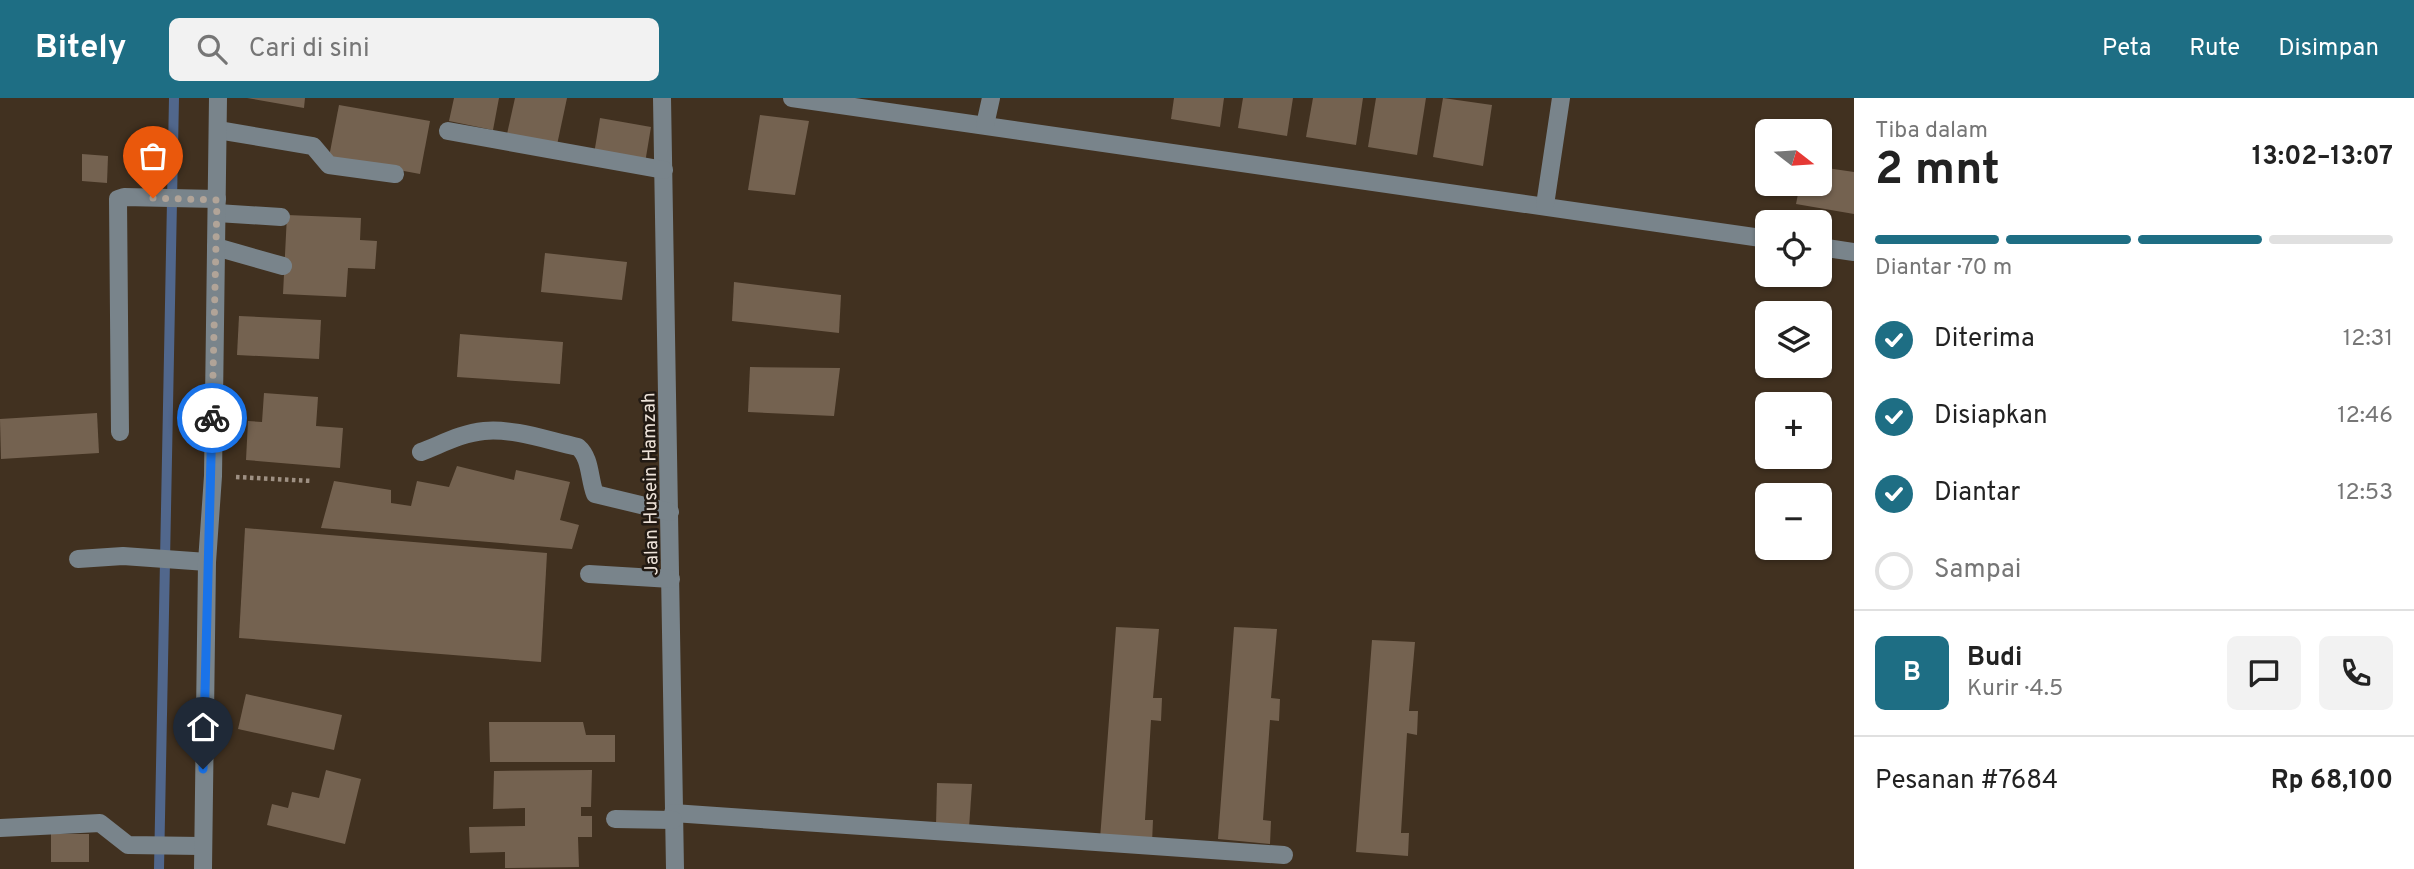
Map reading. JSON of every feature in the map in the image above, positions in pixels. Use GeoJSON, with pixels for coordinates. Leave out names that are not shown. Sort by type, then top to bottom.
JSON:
{"type":"FeatureCollection","features":[{"type":"Feature","properties":{"kind":"street"},"geometry":{"type":"LineString","coordinates":[[203,869],[201,846],[207,562],[213,476],[218,98]]}},
{"type":"Feature","properties":{"kind":"street","name":"Jalan Husein Hamzah"},"geometry":{"type":"LineString","coordinates":[[662,98],[675,869]]}},
{"type":"Feature","properties":{"kind":"street"},"geometry":{"type":"LineString","coordinates":[[792,98],[1755,237]]}},
{"type":"Feature","properties":{"kind":"street"},"geometry":{"type":"LineString","coordinates":[[985,125],[991,98]]}},
{"type":"Feature","properties":{"kind":"street"},"geometry":{"type":"LineString","coordinates":[[1545,205],[1561,98]]}},
{"type":"Feature","properties":{"kind":"street"},"geometry":{"type":"LineString","coordinates":[[218,130],[313,146],[329,165],[396,174]]}},
{"type":"Feature","properties":{"kind":"street"},"geometry":{"type":"LineString","coordinates":[[448,131],[664,170]]}},
{"type":"Feature","properties":{"kind":"street"},"geometry":{"type":"LineString","coordinates":[[120,432],[118,199],[130,197],[199,200],[217,206],[281,217]]}},
{"type":"Feature","properties":{"kind":"street"},"geometry":{"type":"LineString","coordinates":[[216,247],[283,266]]}},
{"type":"Feature","properties":{"kind":"street"},"geometry":{"type":"LineString","coordinates":[[1832,249],[1854,252]]}},
{"type":"Feature","properties":{"kind":"street"},"geometry":{"type":"LineString","coordinates":[[421,452],[458,436],[486,431],[509,432],[578,447],[586,458],[595,494],[670,512]]}},
{"type":"Feature","properties":{"kind":"street"},"geometry":{"type":"LineString","coordinates":[[78,559],[124,556],[207,562]]}},
{"type":"Feature","properties":{"kind":"street"},"geometry":{"type":"LineString","coordinates":[[589,574],[671,579]]}},
{"type":"Feature","properties":{"kind":"street"},"geometry":{"type":"LineString","coordinates":[[615,819],[673,816],[1284,855]]}},
{"type":"Feature","properties":{"kind":"street"},"geometry":{"type":"LineString","coordinates":[[0,828],[100,823],[128,845],[201,846]]}},
{"type":"Feature","properties":{"kind":"path"},"geometry":{"type":"LineString","coordinates":[[213,476],[312,481]]}},
{"type":"Feature","properties":{"kind":"building"},"geometry":{"type":"Polygon","coordinates":[[[247,98],[305,98],[304,108],[247,98]]]}},
{"type":"Feature","properties":{"kind":"building"},"geometry":{"type":"Polygon","coordinates":[[[454,98],[499,98],[493,130],[449,121],[454,98]]]}},
{"type":"Feature","properties":{"kind":"building"},"geometry":{"type":"Polygon","coordinates":[[[515,98],[567,98],[557,145],[507,134],[515,98]]]}},
{"type":"Feature","properties":{"kind":"building"},"geometry":{"type":"Polygon","coordinates":[[[1174,98],[1224,98],[1220,127],[1171,119],[1174,98]]]}},
{"type":"Feature","properties":{"kind":"building"},"geometry":{"type":"Polygon","coordinates":[[[1243,98],[1293,98],[1287,136],[1238,128],[1243,98]]]}},
{"type":"Feature","properties":{"kind":"building"},"geometry":{"type":"Polygon","coordinates":[[[1313,98],[1363,98],[1356,145],[1306,137],[1313,98]]]}},
{"type":"Feature","properties":{"kind":"building"},"geometry":{"type":"Polygon","coordinates":[[[1376,98],[1426,98],[1417,155],[1368,147],[1376,98]]]}},
{"type":"Feature","properties":{"kind":"building"},"geometry":{"type":"Polygon","coordinates":[[[1443,98],[1492,105],[1483,166],[1433,157],[1443,98]]]}},
{"type":"Feature","properties":{"kind":"building"},"geometry":{"type":"Polygon","coordinates":[[[339,105],[430,121],[420,174],[329,157],[339,105]]]}},
{"type":"Feature","properties":{"kind":"building"},"geometry":{"type":"Polygon","coordinates":[[[760,115],[809,121],[795,195],[748,190],[760,115]]]}},
{"type":"Feature","properties":{"kind":"building"},"geometry":{"type":"Polygon","coordinates":[[[600,118],[651,127],[645,163],[594,154],[600,118]]]}},
{"type":"Feature","properties":{"kind":"building"},"geometry":{"type":"Polygon","coordinates":[[[82,154],[108,156],[107,183],[82,181],[82,154]]]}},
{"type":"Feature","properties":{"kind":"building"},"geometry":{"type":"Polygon","coordinates":[[[1832,169],[1854,172],[1854,214],[1796,204],[1798,196],[1832,196],[1832,169]]]}},
{"type":"Feature","properties":{"kind":"building"},"geometry":{"type":"Polygon","coordinates":[[[287,215],[361,218],[360,240],[377,241],[375,269],[348,268],[346,297],[283,294],[287,215]]]}},
{"type":"Feature","properties":{"kind":"building"},"geometry":{"type":"Polygon","coordinates":[[[545,253],[627,262],[622,300],[541,292],[545,253]]]}},
{"type":"Feature","properties":{"kind":"building"},"geometry":{"type":"Polygon","coordinates":[[[734,282],[841,295],[839,333],[732,321],[734,282]]]}},
{"type":"Feature","properties":{"kind":"building"},"geometry":{"type":"Polygon","coordinates":[[[239,316],[321,320],[319,359],[237,355],[239,316]]]}},
{"type":"Feature","properties":{"kind":"building"},"geometry":{"type":"Polygon","coordinates":[[[460,334],[563,342],[560,384],[457,377],[460,334]]]}},
{"type":"Feature","properties":{"kind":"building"},"geometry":{"type":"Polygon","coordinates":[[[750,367],[840,368],[834,416],[748,412],[750,367]]]}},
{"type":"Feature","properties":{"kind":"building"},"geometry":{"type":"Polygon","coordinates":[[[264,393],[318,397],[316,426],[343,428],[340,468],[246,460],[248,421],[262,422],[264,393]]]}},
{"type":"Feature","properties":{"kind":"building"},"geometry":{"type":"Polygon","coordinates":[[[97,413],[99,453],[1,459],[0,419],[97,413]]]}},
{"type":"Feature","properties":{"kind":"building"},"geometry":{"type":"Polygon","coordinates":[[[457,466],[514,480],[516,470],[570,482],[560,520],[579,525],[572,549],[321,528],[334,481],[391,490],[391,503],[411,506],[417,481],[449,487],[457,466]]]}},
{"type":"Feature","properties":{"kind":"building"},"geometry":{"type":"Polygon","coordinates":[[[245,528],[547,553],[541,662],[239,638],[245,528]]]}},
{"type":"Feature","properties":{"kind":"building"},"geometry":{"type":"Polygon","coordinates":[[[1116,627],[1159,629],[1153,698],[1162,698],[1161,721],[1151,720],[1145,820],[1153,820],[1152,843],[1100,839],[1116,627]]]}},
{"type":"Feature","properties":{"kind":"building"},"geometry":{"type":"Polygon","coordinates":[[[1234,627],[1277,629],[1271,698],[1280,699],[1279,721],[1270,720],[1263,820],[1271,821],[1270,844],[1218,839],[1234,627]]]}},
{"type":"Feature","properties":{"kind":"building"},"geometry":{"type":"Polygon","coordinates":[[[1372,640],[1415,642],[1409,711],[1418,711],[1417,735],[1407,733],[1401,833],[1409,833],[1408,856],[1356,852],[1372,640]]]}},
{"type":"Feature","properties":{"kind":"building"},"geometry":{"type":"Polygon","coordinates":[[[246,694],[342,715],[334,750],[238,729],[246,694]]]}},
{"type":"Feature","properties":{"kind":"building"},"geometry":{"type":"Polygon","coordinates":[[[489,722],[583,722],[586,735],[615,735],[615,762],[490,762],[489,722]]]}},
{"type":"Feature","properties":{"kind":"building"},"geometry":{"type":"Polygon","coordinates":[[[326,770],[361,779],[345,844],[267,825],[272,804],[288,808],[292,792],[319,798],[326,770]]]}},
{"type":"Feature","properties":{"kind":"building"},"geometry":{"type":"Polygon","coordinates":[[[592,770],[591,807],[581,807],[581,816],[592,816],[592,837],[578,837],[579,867],[505,868],[505,852],[470,853],[469,827],[525,826],[525,808],[493,809],[494,771],[592,770]]]}},
{"type":"Feature","properties":{"kind":"building"},"geometry":{"type":"Polygon","coordinates":[[[937,783],[972,784],[969,828],[936,826],[937,783]]]}},
{"type":"Feature","properties":{"kind":"building"},"geometry":{"type":"Polygon","coordinates":[[[51,834],[89,834],[89,862],[51,862],[51,834]]]}},
{"type":"Feature","properties":{"kind":"waterway"},"geometry":{"type":"LineString","coordinates":[[159,869],[174,98]]}},
{"type":"Feature","properties":{"kind":"way so far"},"geometry":{"type":"LineString","coordinates":[[153,198],[217,200],[212,418]]}},
{"type":"Feature","properties":{"kind":"route"},"geometry":{"type":"LineString","coordinates":[[203,769],[207,562],[213,476],[212,418]]}}]}
